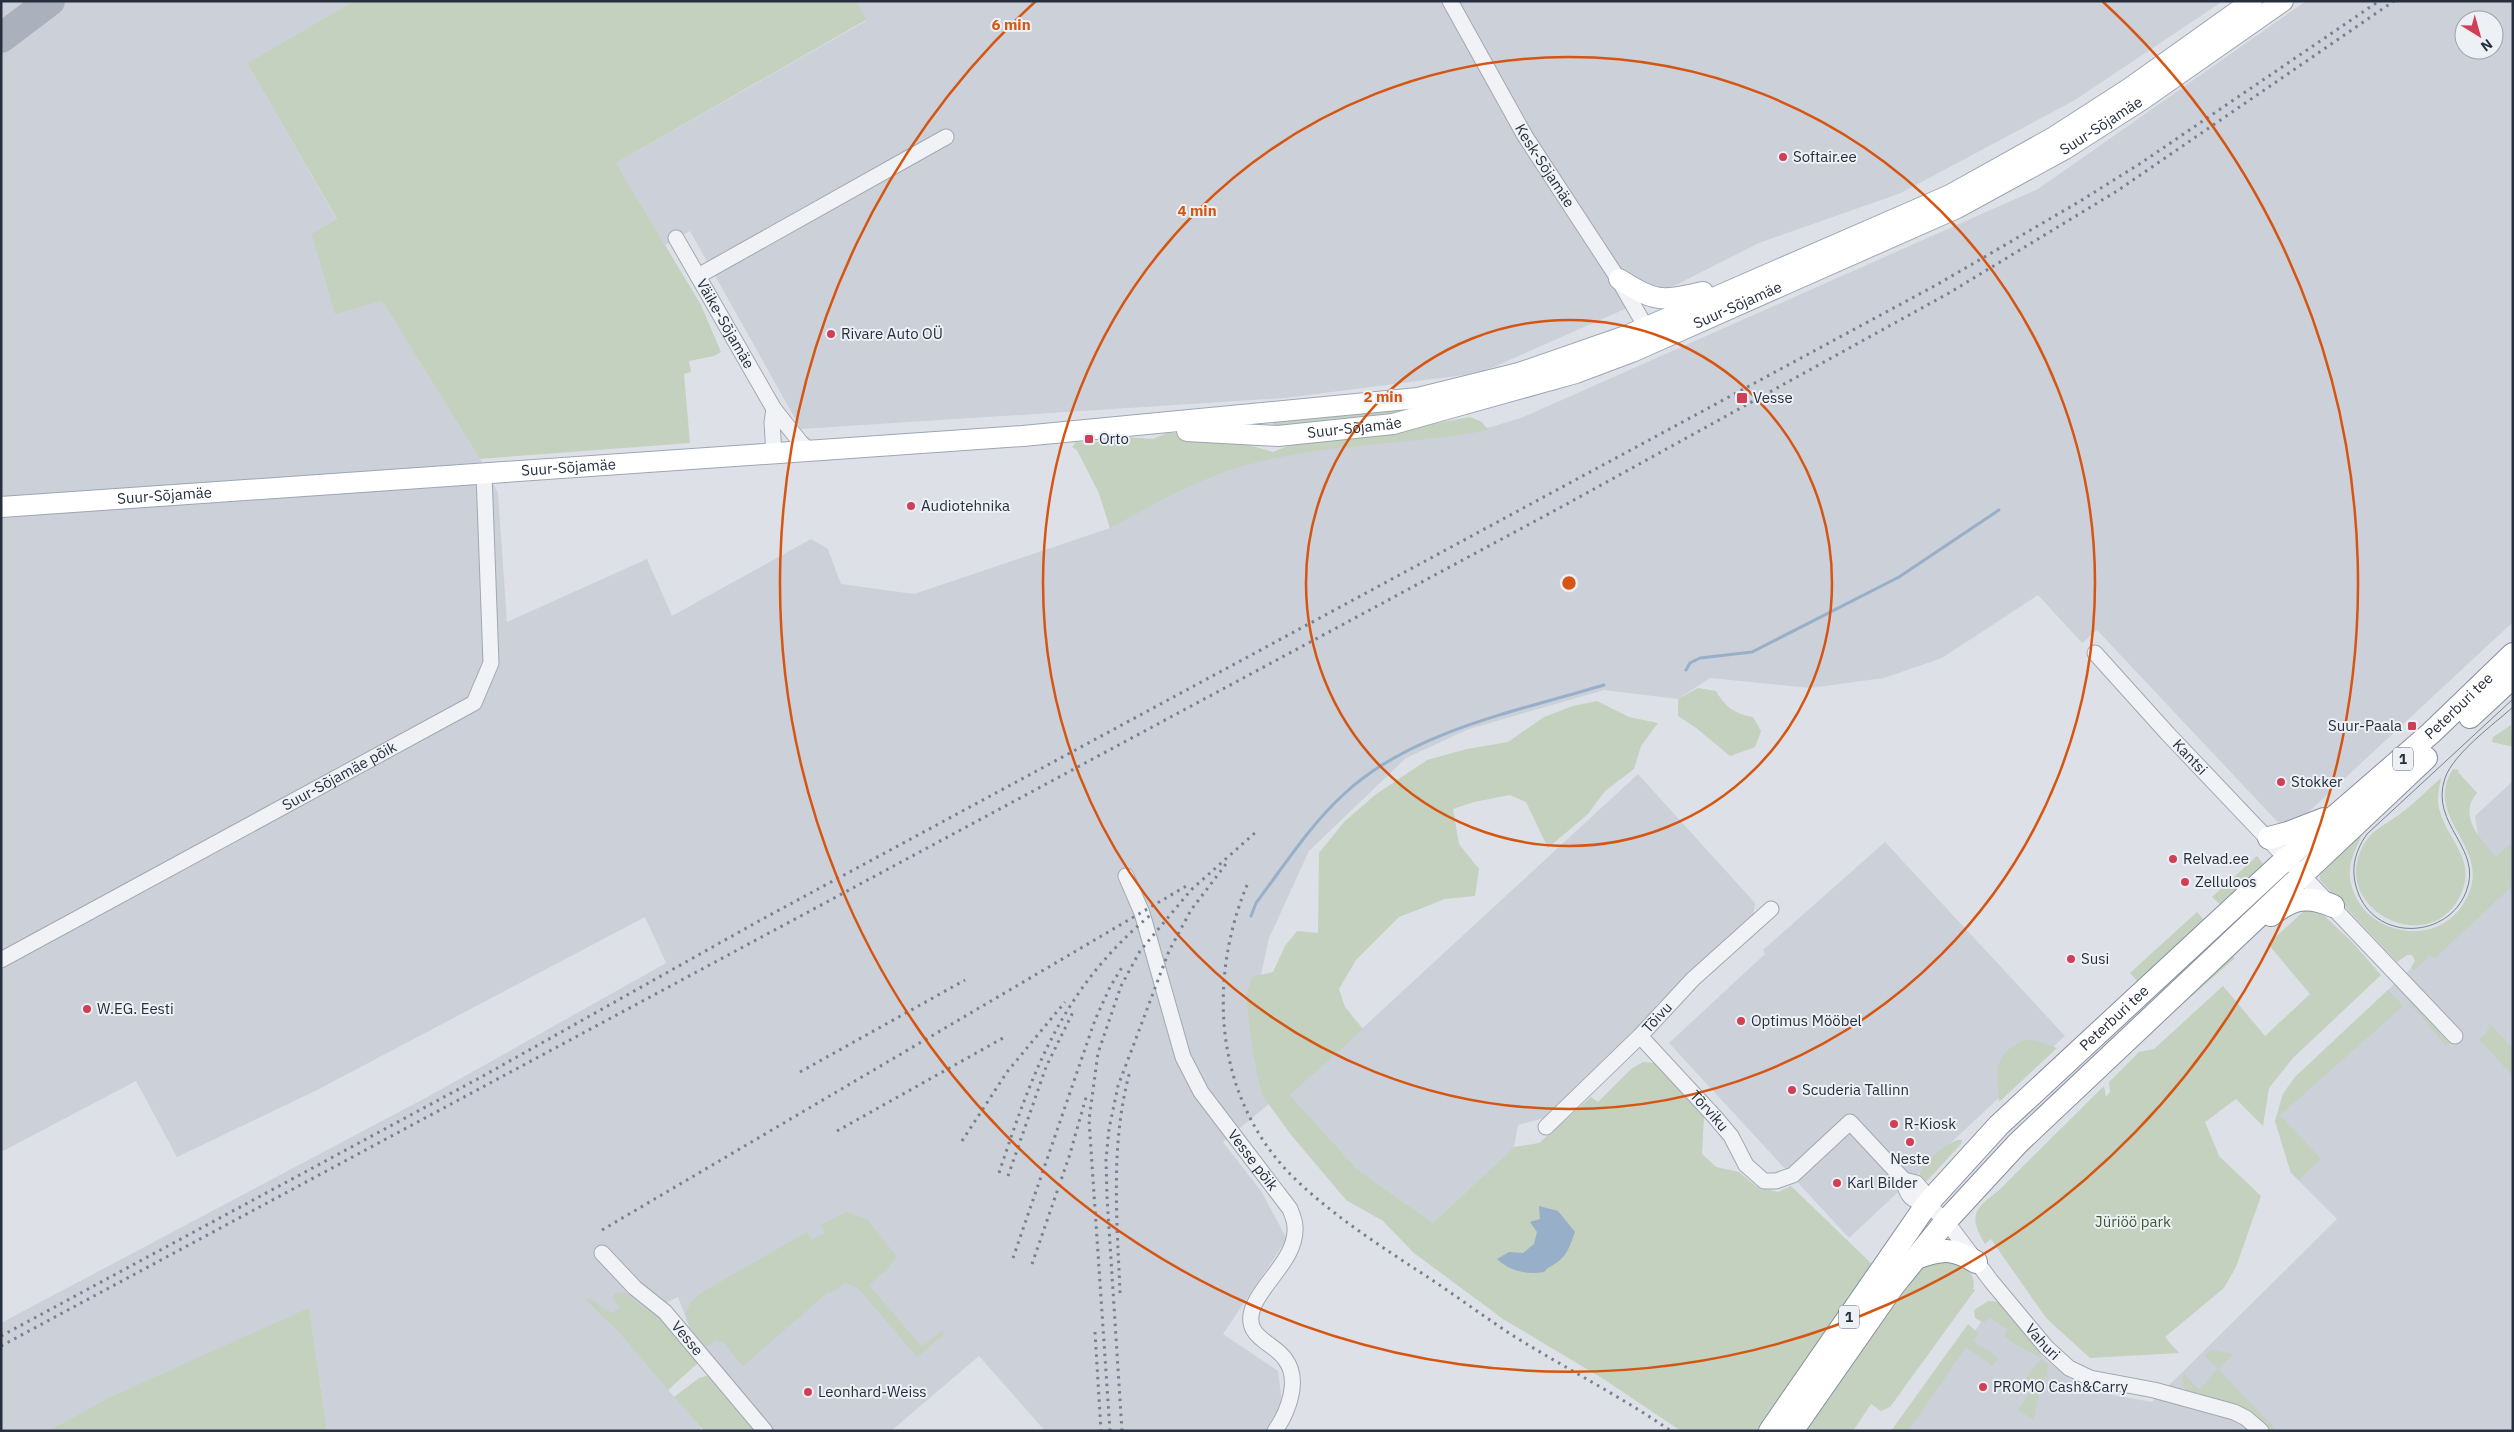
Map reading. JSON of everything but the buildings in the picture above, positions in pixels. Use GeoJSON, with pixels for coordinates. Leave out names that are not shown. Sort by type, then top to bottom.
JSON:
{"type":"FeatureCollection","features":[{"type":"Feature","properties":{"kind":"highway","name":"Peterburi tee"},"geometry":{"type":"LineString","coordinates":[[1792,1431],[1894,1285],[1946,1221],[2018,1143],[2227,945],[2348,808],[2431,733],[2513,654]]}},
{"type":"Feature","properties":{"kind":"highway","name":"Peterburi tee"},"geometry":{"type":"LineString","coordinates":[[1770,1431],[1927,1204],[2000,1125],[2513,676]]}},
{"type":"Feature","properties":{"kind":"highway"},"geometry":{"type":"LineString","coordinates":[[2269,838],[2288,834],[2348,808]]}},
{"type":"Feature","properties":{"kind":"highway"},"geometry":{"type":"LineString","coordinates":[[2227,945],[2287,902],[2312,900],[2333,906]]}},
{"type":"Feature","properties":{"kind":"highway"},"geometry":{"type":"LineString","coordinates":[[1916,1258],[1942,1250],[1963,1254],[1976,1262]]}},
{"type":"Feature","properties":{"kind":"main road","name":"Suur-Sõjamäe"},"geometry":{"type":"LineString","coordinates":[[1135,427],[1278,436],[1393,424],[1576,373],[1651,335],[1732,289],[1950,195],[2036,147],[2130,88],[2252,1]]}},
{"type":"Feature","properties":{"kind":"main road","name":"Suur-Sõjamäe"},"geometry":{"type":"LineString","coordinates":[[1,507],[774,454],[1135,427],[1418,398],[1528,370],[1651,335],[1957,208],[2064,149],[2143,99],[2283,1]]}},
{"type":"Feature","properties":{"kind":"main road"},"geometry":{"type":"LineString","coordinates":[[1619,279],[1640,293],[1655,299],[1669,300],[1702,292],[1732,289]]}},
{"type":"Feature","properties":{"kind":"main road"},"geometry":{"type":"LineString","coordinates":[[1258,413],[1260,435]]}},
{"type":"Feature","properties":{"kind":"street","name":"Kesk-Sõjamäe"},"geometry":{"type":"LineString","coordinates":[[1450,1],[1524,136],[1619,279],[1651,335]]}},
{"type":"Feature","properties":{"kind":"street"},"geometry":{"type":"LineString","coordinates":[[698,276],[946,137]]}},
{"type":"Feature","properties":{"kind":"street","name":"Väike-Sõjamäe"},"geometry":{"type":"LineString","coordinates":[[676,238],[774,408],[800,443],[811,451]]}},
{"type":"Feature","properties":{"kind":"street"},"geometry":{"type":"LineString","coordinates":[[774,408],[772,422],[774,454]]}},
{"type":"Feature","properties":{"kind":"street","name":"Suur-Sõjamäe põik"},"geometry":{"type":"LineString","coordinates":[[1,960],[474,703],[491,663],[484,474]]}},
{"type":"Feature","properties":{"kind":"street","name":"Kantsi"},"geometry":{"type":"LineString","coordinates":[[2095,653],[2168,734],[2269,838],[2455,1036]]}},
{"type":"Feature","properties":{"kind":"street","name":"Vesse põik"},"geometry":{"type":"LineString","coordinates":[[1126,876],[1142,914],[1182,1056],[1201,1092],[1290,1209],[1296,1228],[1292,1246],[1254,1305],[1252,1320],[1258,1339],[1285,1358],[1292,1375],[1291,1397],[1282,1421],[1275,1431]]}},
{"type":"Feature","properties":{"kind":"street","name":"Tõivu"},"geometry":{"type":"LineString","coordinates":[[1546,1127],[1640,1036],[1693,979],[1771,909]]}},
{"type":"Feature","properties":{"kind":"street","name":"Tõrviku"},"geometry":{"type":"LineString","coordinates":[[1640,1036],[1731,1136],[1746,1165],[1764,1180],[1776,1181]]}},
{"type":"Feature","properties":{"kind":"street","name":"Vahuri"},"geometry":{"type":"LineString","coordinates":[[1776,1181],[1793,1175],[1850,1122],[1904,1180],[1916,1183],[1923,1191],[1927,1204],[1946,1221],[1976,1262],[2046,1347],[2061,1362],[2078,1374],[2090,1378],[2154,1390],[2223,1408],[2246,1418],[2261,1431]]}},
{"type":"Feature","properties":{"kind":"street","name":"Vesse"},"geometry":{"type":"LineString","coordinates":[[602,1254],[634,1288],[665,1312],[765,1431]]}},
{"type":"Feature","properties":{"kind":"shaded area"},"geometry":{"type":"Polygon","coordinates":[[[1,1],[354,1],[247,63],[337,220],[336,313],[382,301],[480,459],[498,493],[507,622],[647,559],[672,616],[811,539],[828,549],[841,584],[914,594],[1110,528],[1099,493],[1077,450],[1264,458],[1310,448],[1491,427],[1521,418],[2038,189],[2306,1],[2513,1],[2513,622],[2287,832],[2097,630],[2082,643],[2038,595],[1942,658],[1884,678],[1810,688],[1710,678],[1678,699],[1604,690],[1469,729],[1406,758],[1309,851],[1269,938],[1258,988],[1270,1103],[1223,1142],[1261,1191],[1287,1239],[1223,1334],[1278,1371],[1282,1403],[1265,1431],[1045,1431],[979,1356],[891,1431],[773,1431],[692,1335],[678,1297],[615,1328],[701,1428],[698,1431],[327,1431],[309,1309],[110,1397],[48,1431],[1,1431],[1,1323],[431,1095],[666,963],[645,917],[317,1090],[177,1157],[136,1081],[1,1152],[1,1]]]}},
{"type":"Feature","properties":{"kind":"shaded area"},"geometry":{"type":"Polygon","coordinates":[[[856,1],[2223,1],[2075,100],[1901,193],[1759,243],[1652,297],[1480,373],[1285,398],[801,429],[690,231],[665,245],[616,163],[866,21],[856,1]]]}},
{"type":"Feature","properties":{"kind":"shaded area"},"geometry":{"type":"Polygon","coordinates":[[[1638,774],[1755,903],[1753,917],[1657,1004],[1645,1025],[1548,1117],[1518,1125],[1514,1147],[1433,1223],[1357,1169],[1290,1095],[1638,774]]]}},
{"type":"Feature","properties":{"kind":"shaded area"},"geometry":{"type":"Polygon","coordinates":[[[2513,781],[2513,1431],[1908,1431],[1993,1304],[2039,1354],[2084,1390],[2152,1402],[2337,1219],[2291,1173],[2275,1121],[2283,1094],[2295,1077],[2497,888],[2485,876],[2475,816],[2513,781]]]}},
{"type":"Feature","properties":{"kind":"shaded area"},"geometry":{"type":"Polygon","coordinates":[[[1885,842],[2065,1036],[1849,1238],[1669,1043],[1765,954],[1763,950],[1885,842]]]}},
{"type":"Feature","properties":{"kind":"green space"},"geometry":{"type":"Polygon","coordinates":[[[354,1],[856,1],[866,20],[616,163],[701,305],[721,352],[714,356],[689,361],[691,372],[684,374],[690,443],[480,459],[382,301],[335,314],[312,234],[337,219],[247,63],[354,1]]]}},
{"type":"Feature","properties":{"kind":"green space"},"geometry":{"type":"Polygon","coordinates":[[[1428,403],[1392,417],[1273,426],[1273,420],[1428,403]]]}},
{"type":"Feature","properties":{"kind":"green space"},"geometry":{"type":"Polygon","coordinates":[[[1470,417],[1482,422],[1488,430],[1328,449],[1296,454],[1233,469],[1201,481],[1110,528],[1099,493],[1077,450],[1072,447],[1076,442],[1091,443],[1112,439],[1113,436],[1153,439],[1167,433],[1176,433],[1239,442],[1273,452],[1295,443],[1416,427],[1470,417]]]}},
{"type":"Feature","properties":{"kind":"green space"},"geometry":{"type":"Polygon","coordinates":[[[1698,688],[1716,691],[1731,709],[1753,717],[1761,731],[1755,747],[1730,756],[1695,727],[1678,716],[1678,699],[1698,688]]]}},
{"type":"Feature","properties":{"kind":"green space"},"geometry":{"type":"Polygon","coordinates":[[[1597,701],[1629,717],[1658,723],[1641,746],[1634,769],[1605,791],[1588,814],[1548,848],[1526,802],[1510,795],[1474,802],[1453,809],[1459,844],[1479,869],[1475,896],[1445,899],[1399,917],[1356,960],[1339,989],[1345,1007],[1363,1029],[1290,1095],[1357,1169],[1433,1223],[1514,1147],[1539,1143],[1591,1097],[1598,1102],[1631,1069],[1643,1062],[1654,1063],[1704,1117],[1702,1154],[1716,1167],[1739,1172],[1757,1187],[1778,1192],[1791,1186],[1873,1265],[1758,1431],[1681,1431],[1605,1380],[1503,1319],[1414,1253],[1383,1221],[1346,1200],[1292,1136],[1262,1095],[1253,1053],[1246,997],[1252,977],[1273,972],[1285,946],[1297,931],[1318,933],[1319,853],[1345,821],[1375,795],[1427,760],[1467,749],[1508,742],[1544,717],[1573,706],[1597,701]]]}},
{"type":"Feature","properties":{"kind":"green space"},"geometry":{"type":"Polygon","coordinates":[[[2511,725],[2513,747],[2492,742],[2493,737],[2511,725]]]}},
{"type":"Feature","properties":{"kind":"green space"},"geometry":{"type":"Polygon","coordinates":[[[2453,769],[2459,770],[2458,772],[2477,793],[2471,802],[2469,810],[2470,819],[2484,843],[2496,857],[2510,844],[2513,847],[2513,885],[2434,959],[2430,955],[2415,970],[2411,967],[2415,961],[2412,955],[2407,955],[2397,962],[2320,880],[2320,875],[2363,832],[2350,866],[2350,878],[2356,897],[2366,911],[2380,922],[2397,929],[2415,931],[2432,928],[2449,920],[2462,906],[2471,886],[2472,868],[2468,852],[2446,804],[2446,788],[2453,769]]]}},
{"type":"Feature","properties":{"kind":"green space"},"geometry":{"type":"Polygon","coordinates":[[[2441,778],[2438,803],[2444,822],[2463,859],[2465,878],[2463,889],[2450,911],[2431,923],[2411,925],[2390,920],[2373,908],[2360,891],[2356,871],[2362,848],[2375,831],[2398,816],[2441,778]]]}},
{"type":"Feature","properties":{"kind":"green space"},"geometry":{"type":"Polygon","coordinates":[[[2257,856],[2263,864],[2220,904],[2212,897],[2257,856]]]}},
{"type":"Feature","properties":{"kind":"green space","name":"Jüriöö park"},"geometry":{"type":"Polygon","coordinates":[[[2305,910],[2320,912],[2352,942],[2381,975],[2293,1058],[2269,1088],[2263,1126],[2236,1099],[2205,1122],[2219,1156],[2261,1196],[2236,1267],[2224,1288],[2165,1337],[2179,1353],[2090,1358],[2046,1318],[1991,1239],[1985,1244],[1976,1226],[1976,1214],[1983,1203],[1998,1191],[2104,1086],[2106,1097],[2110,1092],[2109,1082],[2139,1052],[2154,1049],[2223,986],[2265,1036],[2310,994],[2268,944],[2305,910]]]}},
{"type":"Feature","properties":{"kind":"green space"},"geometry":{"type":"Polygon","coordinates":[[[2197,912],[2204,920],[2138,982],[2130,973],[2197,912]]]}},
{"type":"Feature","properties":{"kind":"green space"},"geometry":{"type":"Polygon","coordinates":[[[2231,953],[2235,958],[2169,1016],[2170,1014],[2231,953]]]}},
{"type":"Feature","properties":{"kind":"green space"},"geometry":{"type":"Polygon","coordinates":[[[2388,990],[2403,1006],[2280,1115],[2321,1159],[2299,1179],[2291,1173],[2275,1121],[2283,1094],[2295,1077],[2388,990]]]}},
{"type":"Feature","properties":{"kind":"green space"},"geometry":{"type":"Polygon","coordinates":[[[2410,1003],[2417,1005],[2453,1041],[2446,1046],[2410,1003]]]}},
{"type":"Feature","properties":{"kind":"green space"},"geometry":{"type":"Polygon","coordinates":[[[2490,1024],[2513,1049],[2513,1076],[2479,1039],[2486,1034],[2490,1024]]]}},
{"type":"Feature","properties":{"kind":"green space"},"geometry":{"type":"Polygon","coordinates":[[[2025,1040],[2037,1041],[2057,1048],[1999,1102],[1999,1065],[2007,1052],[2025,1040]]]}},
{"type":"Feature","properties":{"kind":"green space"},"geometry":{"type":"Polygon","coordinates":[[[1958,1140],[1962,1140],[1961,1144],[1927,1181],[1921,1183],[1918,1178],[1920,1172],[1929,1160],[1940,1150],[1958,1140]]]}},
{"type":"Feature","properties":{"kind":"green space"},"geometry":{"type":"Polygon","coordinates":[[[846,1212],[868,1220],[897,1257],[869,1285],[922,1347],[942,1330],[945,1333],[917,1357],[858,1288],[845,1283],[831,1293],[828,1292],[743,1366],[722,1341],[715,1340],[706,1347],[687,1320],[688,1307],[693,1300],[701,1293],[807,1232],[811,1240],[825,1233],[821,1225],[846,1212]]]}},
{"type":"Feature","properties":{"kind":"green space"},"geometry":{"type":"Polygon","coordinates":[[[1947,1258],[1967,1269],[1973,1278],[1973,1289],[1975,1290],[1890,1407],[1881,1411],[1871,1404],[1853,1431],[1806,1431],[1918,1272],[1929,1261],[1947,1258]]]}},
{"type":"Feature","properties":{"kind":"green space"},"geometry":{"type":"Polygon","coordinates":[[[616,1293],[626,1293],[638,1304],[657,1315],[698,1360],[698,1363],[668,1390],[615,1328],[586,1300],[590,1298],[604,1309],[613,1313],[621,1307],[612,1298],[616,1293]]]}},
{"type":"Feature","properties":{"kind":"green space"},"geometry":{"type":"Polygon","coordinates":[[[1988,1301],[1999,1302],[2007,1309],[2044,1359],[2004,1336],[2007,1329],[1989,1317],[1984,1323],[1975,1318],[1974,1310],[1988,1301]]]}},
{"type":"Feature","properties":{"kind":"green space"},"geometry":{"type":"Polygon","coordinates":[[[309,1308],[327,1431],[48,1431],[110,1397],[309,1308]]]}},
{"type":"Feature","properties":{"kind":"green space"},"geometry":{"type":"Polygon","coordinates":[[[1968,1324],[1978,1333],[1973,1341],[1998,1358],[1993,1366],[1966,1347],[1908,1431],[1891,1431],[1968,1324]]]}},
{"type":"Feature","properties":{"kind":"green space"},"geometry":{"type":"Polygon","coordinates":[[[2212,1350],[2233,1354],[2218,1369],[2204,1355],[2212,1350]]]}},
{"type":"Feature","properties":{"kind":"green space"},"geometry":{"type":"Polygon","coordinates":[[[2041,1359],[2048,1365],[2047,1374],[2040,1386],[2034,1420],[2018,1410],[2032,1390],[2022,1383],[2041,1359]]]}},
{"type":"Feature","properties":{"kind":"green space"},"geometry":{"type":"Polygon","coordinates":[[[2218,1369],[2277,1431],[2269,1431],[2251,1414],[2239,1406],[2201,1398],[2186,1390],[2183,1383],[2184,1374],[2199,1390],[2218,1369]]]}},
{"type":"Feature","properties":{"kind":"green space"},"geometry":{"type":"Polygon","coordinates":[[[710,1375],[760,1431],[704,1431],[674,1397],[699,1378],[710,1375]]]}},
{"type":"Feature","properties":{"kind":"water"},"geometry":{"type":"Polygon","coordinates":[[[1539,1206],[1558,1211],[1575,1232],[1571,1244],[1563,1257],[1544,1272],[1531,1273],[1507,1267],[1497,1259],[1509,1252],[1523,1253],[1534,1244],[1537,1232],[1530,1222],[1540,1219],[1539,1206]]]}},
{"type":"Feature","properties":{"kind":"waterway"},"geometry":{"type":"LineString","coordinates":[[1686,670],[1690,663],[1700,658],[1752,652],[1899,577],[1999,510]]}},
{"type":"Feature","properties":{"kind":"waterway"},"geometry":{"type":"LineString","coordinates":[[1251,916],[1256,903],[1309,832],[1344,794],[1371,772],[1401,754],[1467,726],[1604,685]]}},
{"type":"Feature","properties":{"kind":"taxiway"},"geometry":{"type":"LineString","coordinates":[[1,38],[50,1]]}},
{"type":"Feature","properties":{"kind":"tram line"},"geometry":{"type":"LineString","coordinates":[[2513,699],[2367,834],[2362,841],[2354,864],[2354,879],[2359,895],[2369,910],[2382,921],[2397,927],[2430,926],[2444,918],[2457,907],[2466,892],[2470,876],[2468,862],[2463,849],[2444,809],[2442,795],[2445,778],[2465,749],[2513,707]]}},
{"type":"Feature","properties":{"kind":"railway"},"geometry":{"type":"LineString","coordinates":[[1,1336],[483,1076],[757,922],[1938,284],[2077,203],[2141,163],[2379,1]]}},
{"type":"Feature","properties":{"kind":"railway"},"geometry":{"type":"LineString","coordinates":[[1,1346],[1565,505],[1949,293],[2117,191],[2394,1]]}},
{"type":"Feature","properties":{"kind":"railway"},"geometry":{"type":"LineString","coordinates":[[1110,1431],[1089,1120],[1098,1053],[1121,986],[1140,951],[1191,890],[1257,831]]}},
{"type":"Feature","properties":{"kind":"railway"},"geometry":{"type":"LineString","coordinates":[[1122,1431],[1107,1197],[1106,1160],[1109,1129],[1118,1086],[1169,951],[1191,910],[1226,864]]}},
{"type":"Feature","properties":{"kind":"railway"},"geometry":{"type":"LineString","coordinates":[[602,1230],[1188,885]]}},
{"type":"Feature","properties":{"kind":"railway"},"geometry":{"type":"LineString","coordinates":[[1247,885],[1234,922],[1226,960],[1223,999],[1225,1037],[1233,1074],[1246,1110],[1265,1143],[1305,1189],[1355,1228],[1512,1335],[1671,1431]]}},
{"type":"Feature","properties":{"kind":"railway"},"geometry":{"type":"LineString","coordinates":[[999,1173],[1025,1098],[1040,1063],[1074,999],[1096,970],[1122,941],[1153,913]]}},
{"type":"Feature","properties":{"kind":"railway"},"geometry":{"type":"LineString","coordinates":[[1013,1258],[1095,1020],[1110,987],[1124,964]]}},
{"type":"Feature","properties":{"kind":"railway"},"geometry":{"type":"LineString","coordinates":[[800,1072],[965,980]]}},
{"type":"Feature","properties":{"kind":"railway"},"geometry":{"type":"LineString","coordinates":[[962,1141],[1007,1072],[1065,1002]]}},
{"type":"Feature","properties":{"kind":"railway"},"geometry":{"type":"LineString","coordinates":[[1008,1176],[1046,1067],[1074,1010]]}},
{"type":"Feature","properties":{"kind":"railway"},"geometry":{"type":"LineString","coordinates":[[837,1131],[1003,1038]]}},
{"type":"Feature","properties":{"kind":"railway"},"geometry":{"type":"LineString","coordinates":[[1120,1293],[1116,1182],[1117,1154],[1124,1098],[1130,1071]]}},
{"type":"Feature","properties":{"kind":"railway"},"geometry":{"type":"LineString","coordinates":[[1032,1264],[1069,1157],[1087,1094]]}},
{"type":"Feature","properties":{"kind":"railway"},"geometry":{"type":"LineString","coordinates":[[1095,1332],[1101,1431]]}},
{"type":"Feature","properties":{"kind":"place","name":"Softair.ee"},"geometry":{"type":"Point","coordinates":[1783,157]}},
{"type":"Feature","properties":{"kind":"place","name":"Rivare Auto OÜ"},"geometry":{"type":"Point","coordinates":[831,334]}},
{"type":"Feature","properties":{"kind":"place","name":"Vesse"},"geometry":{"type":"Point","coordinates":[1742,398]}},
{"type":"Feature","properties":{"kind":"place","name":"Orto"},"geometry":{"type":"Point","coordinates":[1089,439]}},
{"type":"Feature","properties":{"kind":"place","name":"Audiotehnika"},"geometry":{"type":"Point","coordinates":[911,506]}},
{"type":"Feature","properties":{"kind":"place","name":"Suur-Paala"},"geometry":{"type":"Point","coordinates":[2412,726]}},
{"type":"Feature","properties":{"kind":"place","name":"Stokker"},"geometry":{"type":"Point","coordinates":[2281,782]}},
{"type":"Feature","properties":{"kind":"place","name":"Relvad.ee"},"geometry":{"type":"Point","coordinates":[2173,859]}},
{"type":"Feature","properties":{"kind":"place","name":"Zelluloos"},"geometry":{"type":"Point","coordinates":[2185,882]}},
{"type":"Feature","properties":{"kind":"place","name":"Susi"},"geometry":{"type":"Point","coordinates":[2071,959]}},
{"type":"Feature","properties":{"kind":"place","name":"W.EG. Eesti"},"geometry":{"type":"Point","coordinates":[87,1009]}},
{"type":"Feature","properties":{"kind":"place","name":"Optimus Mööbel"},"geometry":{"type":"Point","coordinates":[1741,1021]}},
{"type":"Feature","properties":{"kind":"place","name":"Scuderia Tallinn"},"geometry":{"type":"Point","coordinates":[1792,1090]}},
{"type":"Feature","properties":{"kind":"place","name":"R-Kiosk"},"geometry":{"type":"Point","coordinates":[1894,1124]}},
{"type":"Feature","properties":{"kind":"place","name":"Neste"},"geometry":{"type":"Point","coordinates":[1910,1142]}},
{"type":"Feature","properties":{"kind":"place","name":"Karl Bilder"},"geometry":{"type":"Point","coordinates":[1837,1183]}},
{"type":"Feature","properties":{"kind":"place","name":"PROMO Cash&Carry"},"geometry":{"type":"Point","coordinates":[1983,1387]}},
{"type":"Feature","properties":{"kind":"place","name":"Leonhard-Weiss"},"geometry":{"type":"Point","coordinates":[808,1392]}}]}
